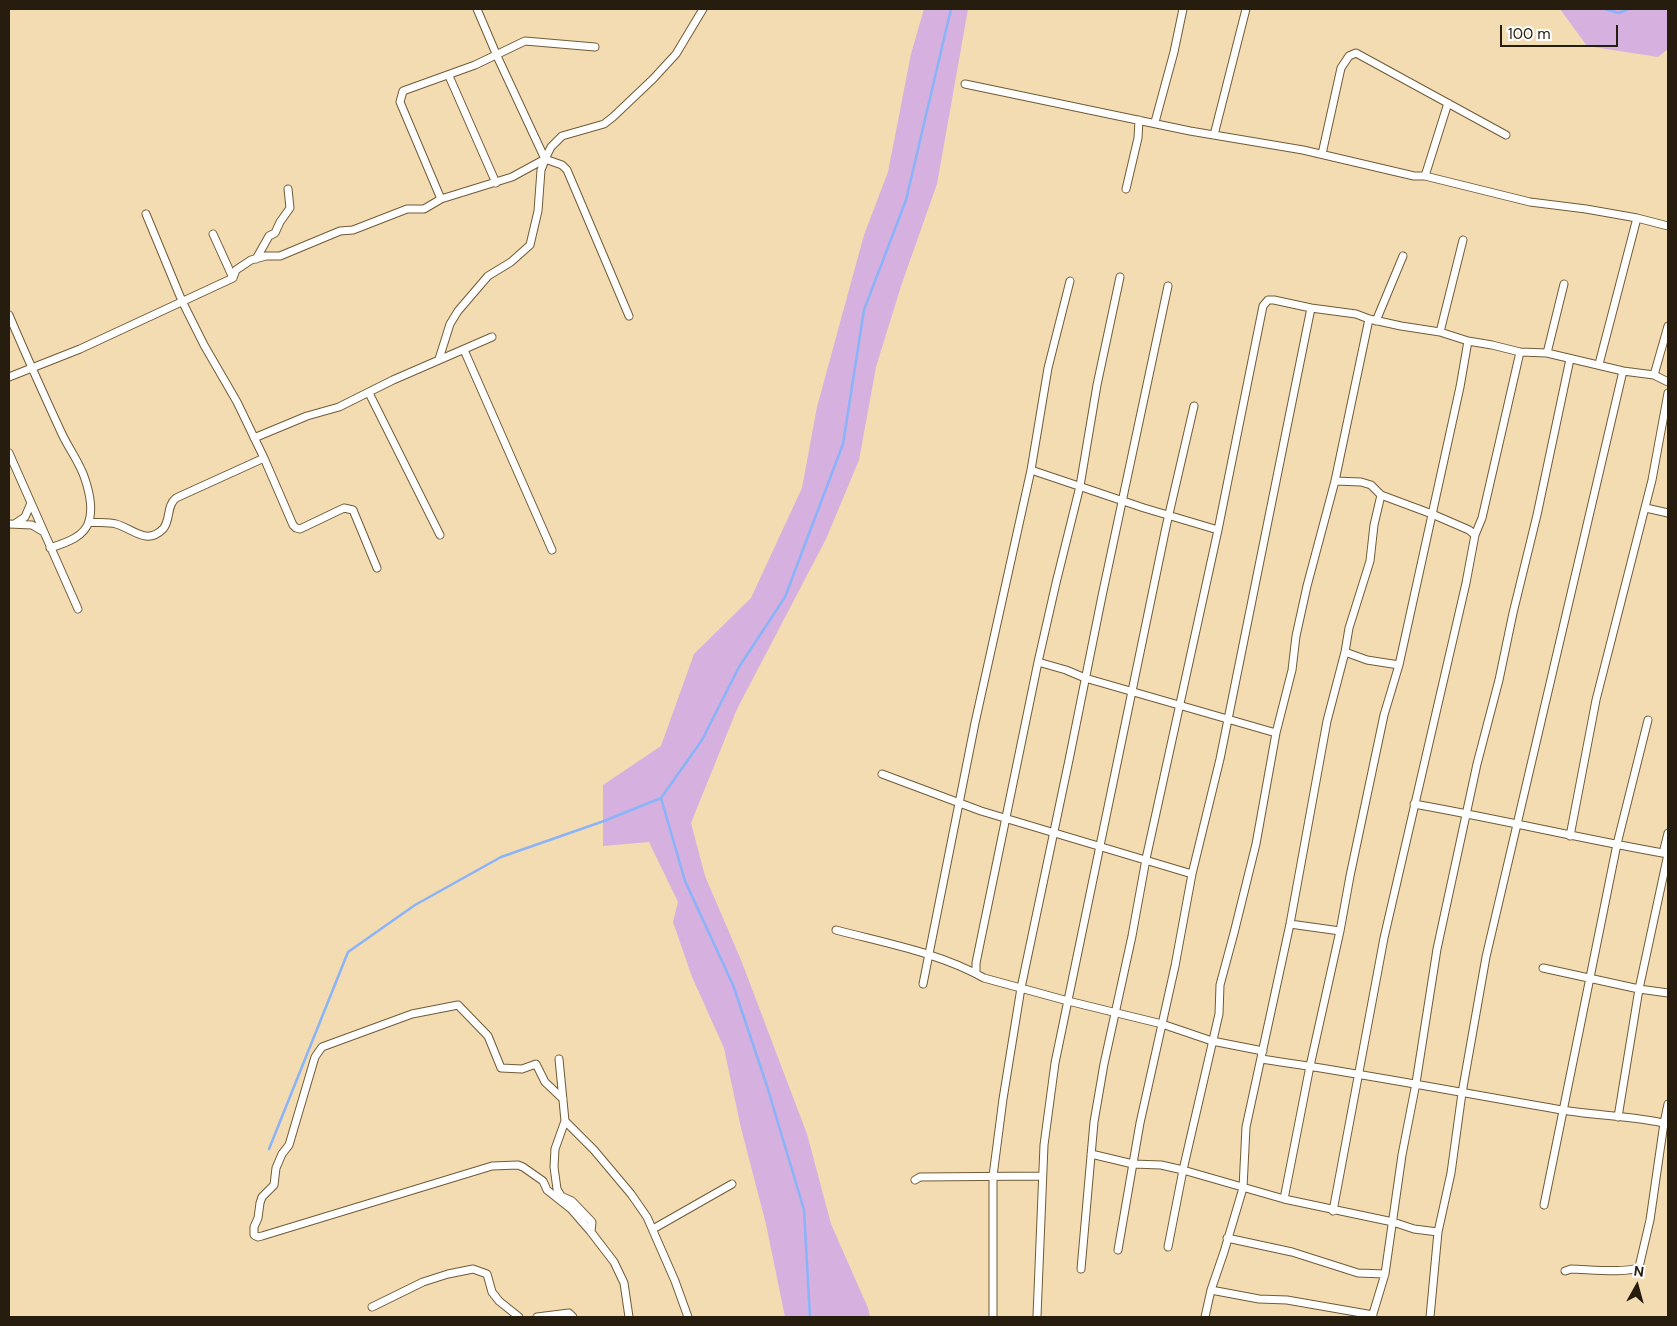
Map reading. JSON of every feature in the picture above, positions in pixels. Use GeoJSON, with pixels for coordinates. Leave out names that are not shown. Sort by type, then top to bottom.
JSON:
{"type":"FeatureCollection","features":[{"type":"Feature","properties":{"kind":"street"},"geometry":{"type":"LineString","coordinates":[[477,9],[496,56],[545,159],[562,165],[567,170],[629,316]]}},
{"type":"Feature","properties":{"kind":"street"},"geometry":{"type":"LineString","coordinates":[[439,359],[450,324],[458,311],[488,276],[511,262],[530,245],[538,210],[540,170],[551,146],[562,136],[604,124],[614,117],[676,54],[703,9]]}},
{"type":"Feature","properties":{"kind":"street"},"geometry":{"type":"LineString","coordinates":[[1155,122],[1174,52],[1183,9]]}},
{"type":"Feature","properties":{"kind":"street"},"geometry":{"type":"LineString","coordinates":[[1214,135],[1246,9]]}},
{"type":"Feature","properties":{"kind":"street"},"geometry":{"type":"LineString","coordinates":[[441,199],[400,102],[403,91],[449,76],[525,41],[595,48]]}},
{"type":"Feature","properties":{"kind":"street"},"geometry":{"type":"LineString","coordinates":[[1322,154],[1341,68],[1349,56],[1356,53],[1506,135]]}},
{"type":"Feature","properties":{"kind":"street"},"geometry":{"type":"LineString","coordinates":[[449,76],[496,183]]}},
{"type":"Feature","properties":{"kind":"street"},"geometry":{"type":"LineString","coordinates":[[965,84],[1214,135],[1322,154],[1414,176],[1425,176],[1530,202],[1568,206],[1637,218],[1668,226]]}},
{"type":"Feature","properties":{"kind":"street"},"geometry":{"type":"LineString","coordinates":[[1425,176],[1448,103]]}},
{"type":"Feature","properties":{"kind":"street"},"geometry":{"type":"LineString","coordinates":[[1126,189],[1138,138],[1140,120]]}},
{"type":"Feature","properties":{"kind":"street"},"geometry":{"type":"LineString","coordinates":[[9,377],[80,348],[233,278],[236,270],[242,265],[256,259],[266,256],[280,256],[340,231],[353,230],[407,209],[424,208],[441,199],[512,177],[545,159]]}},
{"type":"Feature","properties":{"kind":"street"},"geometry":{"type":"LineString","coordinates":[[256,259],[269,236],[275,233],[290,208],[288,189]]}},
{"type":"Feature","properties":{"kind":"street"},"geometry":{"type":"LineString","coordinates":[[146,214],[182,301],[204,345],[237,402],[296,528],[300,529],[344,508],[349,508],[353,510],[377,568]]}},
{"type":"Feature","properties":{"kind":"street"},"geometry":{"type":"LineString","coordinates":[[1599,364],[1637,218]]}},
{"type":"Feature","properties":{"kind":"street"},"geometry":{"type":"LineString","coordinates":[[213,234],[233,278]]}},
{"type":"Feature","properties":{"kind":"street"},"geometry":{"type":"LineString","coordinates":[[1440,332],[1462,240]]}},
{"type":"Feature","properties":{"kind":"street"},"geometry":{"type":"LineString","coordinates":[[1168,1247],[1183,1170],[1220,1014],[1220,986],[1256,844],[1276,733],[1292,670],[1296,636],[1307,586],[1335,481],[1372,320],[1403,256]]}},
{"type":"Feature","properties":{"kind":"street"},"geometry":{"type":"LineString","coordinates":[[976,972],[976,963],[1038,662],[1080,486],[1097,385],[1120,277]]}},
{"type":"Feature","properties":{"kind":"street"},"geometry":{"type":"LineString","coordinates":[[923,984],[994,631],[1031,470],[1048,368],[1070,281]]}},
{"type":"Feature","properties":{"kind":"street"},"geometry":{"type":"LineString","coordinates":[[1547,353],[1564,284]]}},
{"type":"Feature","properties":{"kind":"street"},"geometry":{"type":"LineString","coordinates":[[993,1315],[993,1176],[1021,988],[1168,286]]}},
{"type":"Feature","properties":{"kind":"street"},"geometry":{"type":"LineString","coordinates":[[1081,1270],[1094,1122],[1104,1064],[1132,936],[1146,859],[1218,530],[1263,306],[1268,300],[1274,300],[1311,308],[1356,314],[1372,320],[1440,332],[1468,341],[1520,352],[1547,353],[1623,371],[1654,375],[1668,382]]}},
{"type":"Feature","properties":{"kind":"street"},"geometry":{"type":"LineString","coordinates":[[1118,1250],[1140,1123],[1192,874],[1220,759],[1311,308]]}},
{"type":"Feature","properties":{"kind":"street"},"geometry":{"type":"LineString","coordinates":[[9,315],[31,367],[85,478],[91,512],[89,522],[81,534],[50,548]]}},
{"type":"Feature","properties":{"kind":"street"},"geometry":{"type":"LineString","coordinates":[[1654,375],[1668,326]]}},
{"type":"Feature","properties":{"kind":"street"},"geometry":{"type":"LineString","coordinates":[[254,438],[307,416],[339,407],[393,380],[492,337]]}},
{"type":"Feature","properties":{"kind":"street"},"geometry":{"type":"LineString","coordinates":[[1284,1199],[1384,715],[1399,665],[1460,387],[1468,341]]}},
{"type":"Feature","properties":{"kind":"street"},"geometry":{"type":"LineString","coordinates":[[464,350],[552,550]]}},
{"type":"Feature","properties":{"kind":"street"},"geometry":{"type":"LineString","coordinates":[[1333,1211],[1384,938],[1466,583],[1475,534],[1482,518],[1520,352]]}},
{"type":"Feature","properties":{"kind":"street"},"geometry":{"type":"LineString","coordinates":[[1211,1290],[1259,1299],[1288,1300],[1372,1316],[1384,1274],[1437,949],[1537,515],[1570,359]]}},
{"type":"Feature","properties":{"kind":"street"},"geometry":{"type":"LineString","coordinates":[[1430,1317],[1438,1232],[1451,1173],[1462,1093],[1486,957],[1623,371]]}},
{"type":"Feature","properties":{"kind":"street"},"geometry":{"type":"LineString","coordinates":[[369,393],[440,535]]}},
{"type":"Feature","properties":{"kind":"street"},"geometry":{"type":"LineString","coordinates":[[1570,836],[1596,700],[1646,508],[1668,393]]}},
{"type":"Feature","properties":{"kind":"street"},"geometry":{"type":"LineString","coordinates":[[1038,1316],[1044,1144],[1054,1070],[1194,406]]}},
{"type":"Feature","properties":{"kind":"street"},"geometry":{"type":"LineString","coordinates":[[9,453],[78,609]]}},
{"type":"Feature","properties":{"kind":"street"},"geometry":{"type":"LineString","coordinates":[[89,522],[116,524],[144,536],[157,533],[165,526],[172,501],[176,498],[264,458]]}},
{"type":"Feature","properties":{"kind":"street"},"geometry":{"type":"LineString","coordinates":[[1031,470],[1218,530]]}},
{"type":"Feature","properties":{"kind":"street"},"geometry":{"type":"LineString","coordinates":[[1335,481],[1361,482],[1371,485],[1381,495],[1432,514],[1475,534]]}},
{"type":"Feature","properties":{"kind":"street"},"geometry":{"type":"LineString","coordinates":[[1205,1317],[1211,1290],[1243,1188],[1246,1127],[1290,924],[1327,721],[1345,652],[1349,628],[1370,561],[1374,525],[1381,495]]}},
{"type":"Feature","properties":{"kind":"street"},"geometry":{"type":"LineString","coordinates":[[13,524],[25,517],[31,503]]}},
{"type":"Feature","properties":{"kind":"street"},"geometry":{"type":"LineString","coordinates":[[1646,508],[1668,513]]}},
{"type":"Feature","properties":{"kind":"street"},"geometry":{"type":"LineString","coordinates":[[13,524],[32,526],[42,531]]}},
{"type":"Feature","properties":{"kind":"street"},"geometry":{"type":"LineString","coordinates":[[1345,652],[1367,660],[1399,665]]}},
{"type":"Feature","properties":{"kind":"street"},"geometry":{"type":"LineString","coordinates":[[1038,662],[1085,678],[1133,690],[1227,720],[1276,733]]}},
{"type":"Feature","properties":{"kind":"street"},"geometry":{"type":"LineString","coordinates":[[1544,1205],[1617,844],[1648,720]]}},
{"type":"Feature","properties":{"kind":"street"},"geometry":{"type":"LineString","coordinates":[[882,774],[959,804],[1192,874]]}},
{"type":"Feature","properties":{"kind":"street"},"geometry":{"type":"LineString","coordinates":[[1414,804],[1666,854]]}},
{"type":"Feature","properties":{"kind":"street"},"geometry":{"type":"LineString","coordinates":[[1618,1117],[1639,989],[1666,854],[1668,833]]}},
{"type":"Feature","properties":{"kind":"street"},"geometry":{"type":"LineString","coordinates":[[1290,924],[1340,931]]}},
{"type":"Feature","properties":{"kind":"street"},"geometry":{"type":"LineString","coordinates":[[836,930],[929,955],[976,972],[984,978],[1068,1002],[1162,1024],[1212,1042],[1263,1051]]}},
{"type":"Feature","properties":{"kind":"street"},"geometry":{"type":"LineString","coordinates":[[1543,968],[1639,989],[1668,993]]}},
{"type":"Feature","properties":{"kind":"street"},"geometry":{"type":"LineString","coordinates":[[563,1098],[545,1082],[536,1064],[522,1069],[501,1068],[488,1036],[458,1005],[412,1014],[322,1048],[314,1057],[290,1145],[282,1154],[276,1168],[274,1185],[262,1197],[258,1218],[254,1227],[254,1235],[262,1236],[492,1166],[520,1165],[543,1181],[547,1190],[571,1210],[609,1255],[624,1283],[629,1317]]}},
{"type":"Feature","properties":{"kind":"street"},"geometry":{"type":"LineString","coordinates":[[559,1059],[565,1121],[554,1155],[557,1189],[561,1196],[572,1201],[592,1222],[591,1232]]}},
{"type":"Feature","properties":{"kind":"street"},"geometry":{"type":"LineString","coordinates":[[1261,1059],[1564,1110],[1666,1123]]}},
{"type":"Feature","properties":{"kind":"street"},"geometry":{"type":"LineString","coordinates":[[1565,1271],[1571,1269],[1621,1270],[1639,1267],[1650,1220],[1668,1104]]}},
{"type":"Feature","properties":{"kind":"street"},"geometry":{"type":"LineString","coordinates":[[565,1121],[594,1150],[631,1194],[653,1229],[688,1317]]}},
{"type":"Feature","properties":{"kind":"street"},"geometry":{"type":"LineString","coordinates":[[1091,1154],[1133,1164],[1161,1165],[1333,1211],[1393,1222],[1414,1229],[1438,1232]]}},
{"type":"Feature","properties":{"kind":"street"},"geometry":{"type":"LineString","coordinates":[[914,1180],[920,1177],[1042,1176]]}},
{"type":"Feature","properties":{"kind":"street"},"geometry":{"type":"LineString","coordinates":[[653,1229],[732,1184]]}},
{"type":"Feature","properties":{"kind":"street"},"geometry":{"type":"LineString","coordinates":[[1228,1238],[1292,1252],[1358,1273],[1384,1274]]}},
{"type":"Feature","properties":{"kind":"street"},"geometry":{"type":"LineString","coordinates":[[372,1307],[423,1282],[473,1269],[487,1274],[492,1292],[499,1301],[519,1317]]}},
{"type":"Feature","properties":{"kind":"street"},"geometry":{"type":"LineString","coordinates":[[537,1317],[570,1313],[573,1317]]}},
{"type":"Feature","properties":{"kind":"shaded area"},"geometry":{"type":"Polygon","coordinates":[[[924,9],[968,9],[937,184],[901,286],[876,367],[859,460],[826,539],[737,709],[691,823],[705,876],[741,960],[807,1134],[831,1224],[868,1308],[870,1317],[785,1317],[766,1224],[741,1128],[724,1048],[692,977],[673,922],[678,902],[649,842],[603,846],[603,785],[661,746],[694,654],[751,598],[802,488],[817,407],[864,235],[888,172],[911,54],[924,9]]]}},
{"type":"Feature","properties":{"kind":"shaded area"},"geometry":{"type":"Polygon","coordinates":[[[1560,9],[1668,9],[1668,49],[1658,57],[1587,46],[1560,9]]]}},
{"type":"Feature","properties":{"kind":"waterway"},"geometry":{"type":"LineString","coordinates":[[810,1317],[804,1210],[767,1086],[733,985],[685,881],[661,798],[702,740],[739,667],[785,597],[843,444],[864,310],[906,200],[951,9]]}},
{"type":"Feature","properties":{"kind":"waterway"},"geometry":{"type":"LineString","coordinates":[[1605,9],[1619,13],[1628,9]]}},
{"type":"Feature","properties":{"kind":"waterway"},"geometry":{"type":"LineString","coordinates":[[269,1149],[348,952],[415,905],[501,857],[604,821],[661,798]]}}]}
